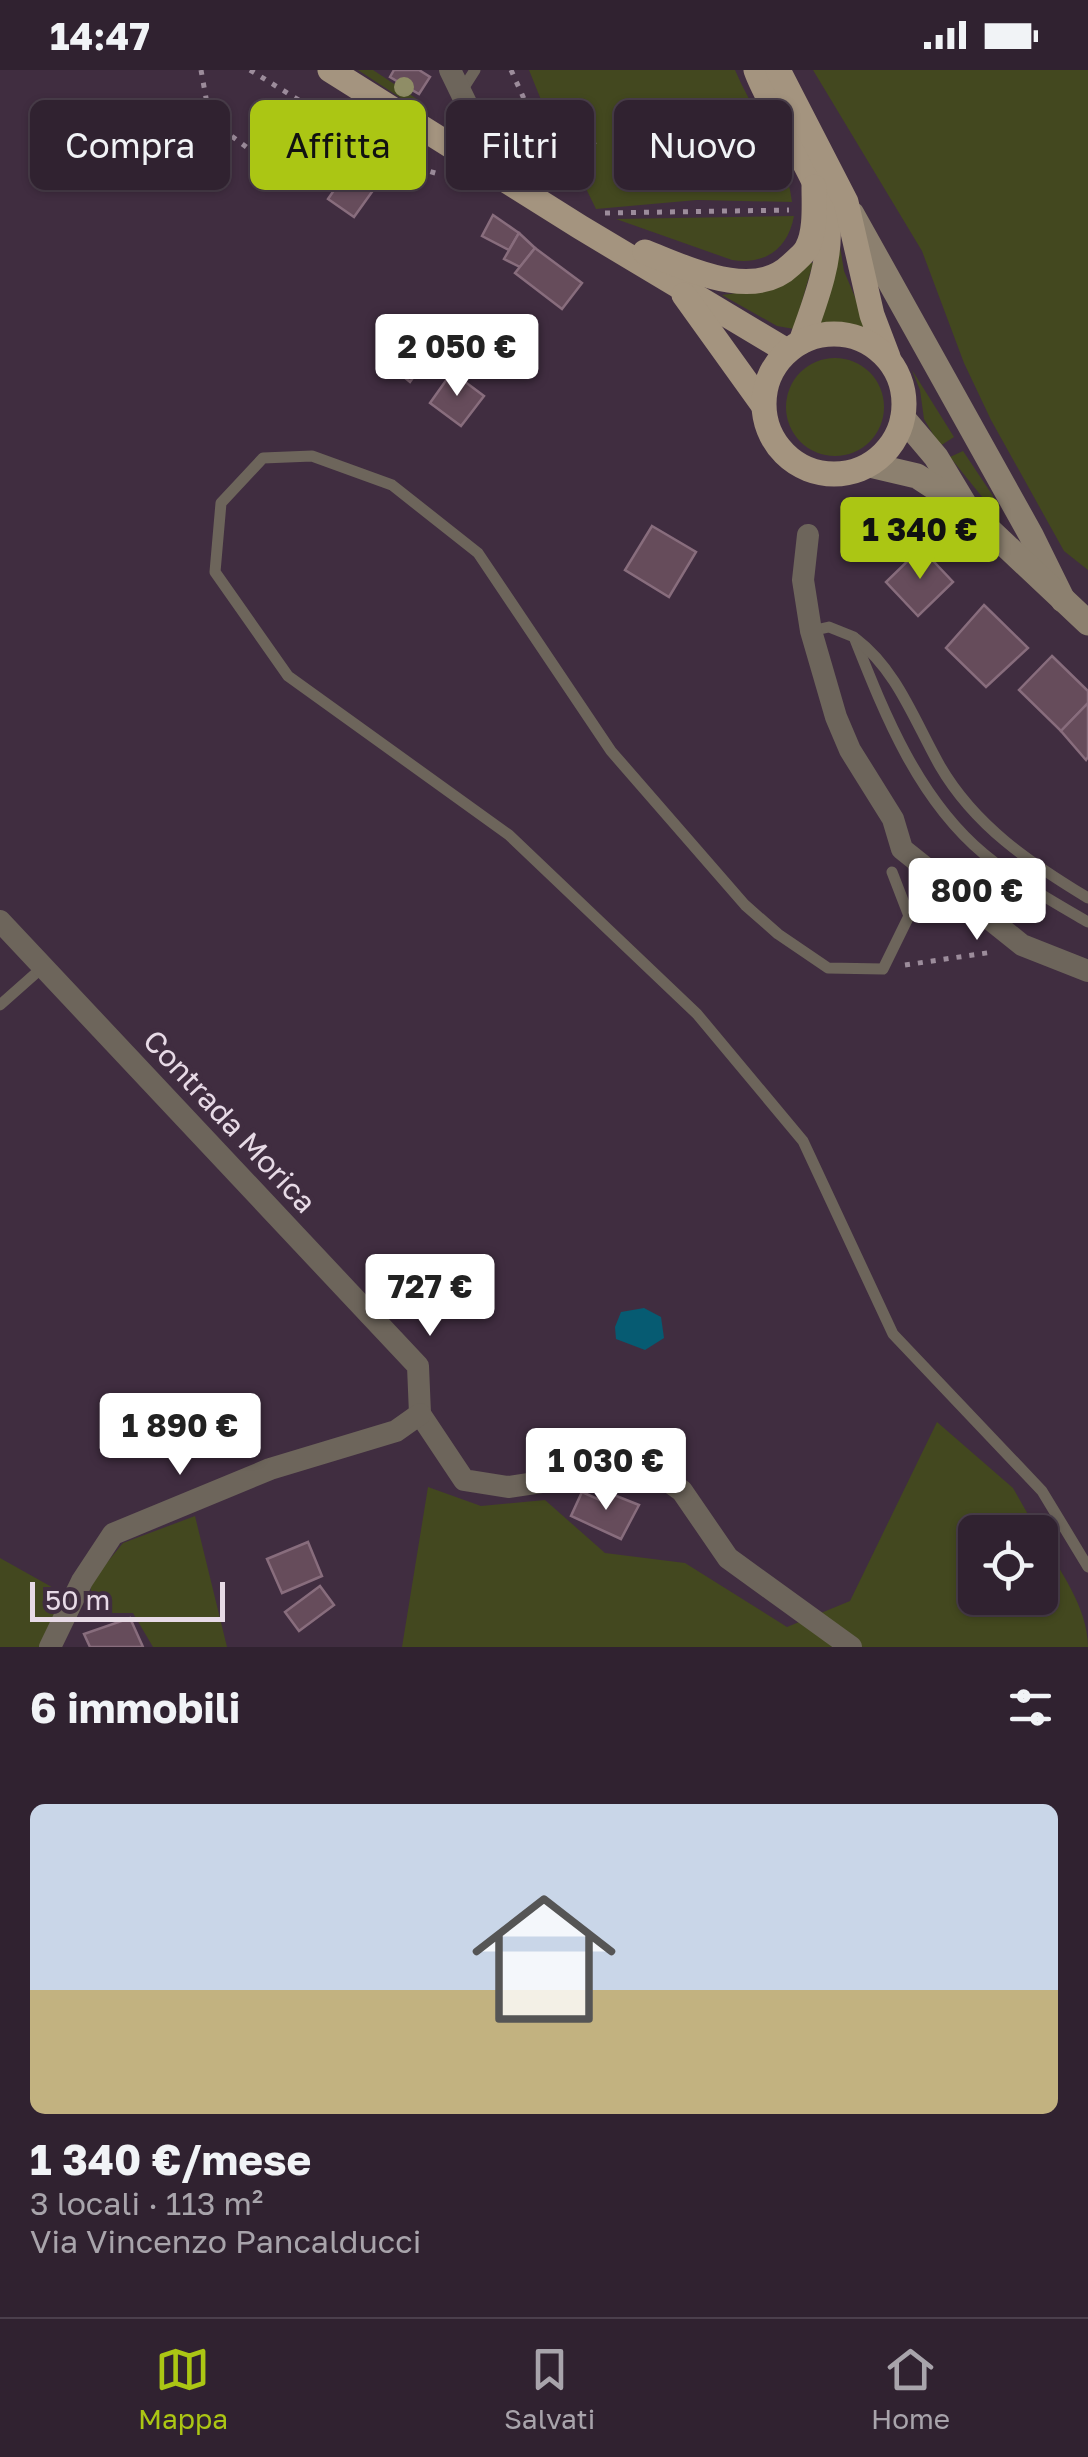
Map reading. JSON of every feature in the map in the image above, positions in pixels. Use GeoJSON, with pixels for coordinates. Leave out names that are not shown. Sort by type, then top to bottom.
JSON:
{"type":"FeatureCollection","features":[{"type":"Feature","properties":{"kind":"main road"},"geometry":{"type":"LineString","coordinates":[[330,70],[446,143]]}},
{"type":"Feature","properties":{"kind":"main road"},"geometry":{"type":"LineString","coordinates":[[756,70],[814,187],[828,225],[826,256],[794,346]]}},
{"type":"Feature","properties":{"kind":"main road"},"geometry":{"type":"LineString","coordinates":[[778,70],[846,202],[1032,535],[1063,600]]}},
{"type":"Feature","properties":{"kind":"main road"},"geometry":{"type":"LineString","coordinates":[[526,190],[730,281],[761,281],[785,271],[807,250],[813,225],[814,187]]}},
{"type":"Feature","properties":{"kind":"main road"},"geometry":{"type":"LineString","coordinates":[[846,202],[872,315],[900,379],[903,418],[886,452],[870,465],[842,474],[804,468],[775,444],[766,426],[765,384],[774,366],[794,346],[820,335],[840,334],[876,348],[890,362]]}},
{"type":"Feature","properties":{"kind":"main road"},"geometry":{"type":"LineString","coordinates":[[590,220],[676,284],[794,346]]}},
{"type":"Feature","properties":{"kind":"main road"},"geometry":{"type":"LineString","coordinates":[[676,284],[763,404]]}},
{"type":"Feature","properties":{"kind":"main road"},"geometry":{"type":"LineString","coordinates":[[903,418],[923,440],[968,510]]}},
{"type":"Feature","properties":{"kind":"main road"},"geometry":{"type":"LineString","coordinates":[[870,465],[918,476],[968,510],[1088,623]]}},
{"type":"Feature","properties":{"kind":"street"},"geometry":{"type":"LineString","coordinates":[[450,70],[465,100]]}},
{"type":"Feature","properties":{"kind":"street"},"geometry":{"type":"LineString","coordinates":[[808,535],[803,580],[810,631],[836,717],[850,750],[893,819],[902,849],[1022,945],[1088,971]]}},
{"type":"Feature","properties":{"kind":"street","name":"Contrada Morica"},"geometry":{"type":"LineString","coordinates":[[0,920],[418,1366],[420,1414],[464,1480],[508,1488],[568,1478],[635,1456],[682,1491],[728,1558],[851,1647]]}},
{"type":"Feature","properties":{"kind":"street"},"geometry":{"type":"LineString","coordinates":[[50,1647],[82,1581],[113,1534],[270,1470],[396,1431],[420,1414]]}},
{"type":"Feature","properties":{"kind":"lane"},"geometry":{"type":"LineString","coordinates":[[461,92],[474,70]]}},
{"type":"Feature","properties":{"kind":"lane"},"geometry":{"type":"LineString","coordinates":[[892,872],[909,916],[882,969],[828,968],[744,905],[611,751],[478,554],[392,485],[312,456],[264,458],[222,503],[215,572],[288,676],[509,835],[698,1014],[804,1141],[893,1334],[1042,1491],[1088,1568]]}},
{"type":"Feature","properties":{"kind":"lane"},"geometry":{"type":"LineString","coordinates":[[810,631],[829,626],[854,637],[878,655],[941,767],[971,810],[1005,844],[1088,898]]}},
{"type":"Feature","properties":{"kind":"lane"},"geometry":{"type":"LineString","coordinates":[[854,637],[889,724],[935,801],[982,852],[1036,892],[1088,922]]}},
{"type":"Feature","properties":{"kind":"lane"},"geometry":{"type":"LineString","coordinates":[[0,1004],[44,966]]}},
{"type":"Feature","properties":{"kind":"path"},"geometry":{"type":"LineString","coordinates":[[201,70],[210,120],[250,150]]}},
{"type":"Feature","properties":{"kind":"path"},"geometry":{"type":"LineString","coordinates":[[250,70],[401,164],[442,176]]}},
{"type":"Feature","properties":{"kind":"path"},"geometry":{"type":"LineString","coordinates":[[510,70],[566,191]]}},
{"type":"Feature","properties":{"kind":"path"},"geometry":{"type":"LineString","coordinates":[[590,220],[792,210]]}},
{"type":"Feature","properties":{"kind":"path"},"geometry":{"type":"LineString","coordinates":[[882,969],[1022,945]]}},
{"type":"Feature","properties":{"kind":"green space"},"geometry":{"type":"Polygon","coordinates":[[[358,70],[373,70],[417,99],[404,100],[358,70]]]}},
{"type":"Feature","properties":{"kind":"green space"},"geometry":{"type":"Polygon","coordinates":[[[529,70],[735,70],[750,100],[614,100],[614,190],[790,190],[792,202],[697,200],[596,209],[587,190],[594,190],[594,100],[541,100],[529,70]]]}},
{"type":"Feature","properties":{"kind":"green space"},"geometry":{"type":"Polygon","coordinates":[[[813,70],[1088,70],[1088,570],[1064,551],[991,420],[964,363],[922,251],[813,70]]]}},
{"type":"Feature","properties":{"kind":"green space"},"geometry":{"type":"Polygon","coordinates":[[[794,216],[780,246],[765,257],[744,261],[616,219],[794,216]]]}},
{"type":"Feature","properties":{"kind":"green space"},"geometry":{"type":"Polygon","coordinates":[[[837,228],[844,271],[866,323],[863,329],[816,323],[837,228]]]}},
{"type":"Feature","properties":{"kind":"green space"},"geometry":{"type":"Polygon","coordinates":[[[807,262],[813,263],[794,329],[777,326],[722,295],[770,288],[807,262]]]}},
{"type":"Feature","properties":{"kind":"green space"},"geometry":{"type":"Polygon","coordinates":[[[835,358],[854,362],[870,372],[880,388],[884,407],[880,426],[870,442],[854,452],[835,456],[816,452],[800,442],[790,426],[786,407],[790,388],[800,372],[816,362],[835,358]]]}},
{"type":"Feature","properties":{"kind":"green space"},"geometry":{"type":"Polygon","coordinates":[[[912,370],[954,437],[940,446],[924,419],[920,390],[912,370]]]}},
{"type":"Feature","properties":{"kind":"green space"},"geometry":{"type":"Polygon","coordinates":[[[963,451],[993,496],[993,502],[987,503],[950,457],[963,451]]]}},
{"type":"Feature","properties":{"kind":"green space"},"geometry":{"type":"Polygon","coordinates":[[[937,1422],[1013,1488],[1028,1515],[958,1515],[958,1615],[1058,1615],[1058,1566],[1078,1603],[1088,1647],[402,1647],[428,1487],[481,1506],[545,1500],[605,1553],[685,1563],[787,1627],[850,1601],[937,1422]]]}},
{"type":"Feature","properties":{"kind":"green space"},"geometry":{"type":"Polygon","coordinates":[[[195,1516],[227,1647],[153,1647],[133,1613],[90,1613],[91,1582],[123,1543],[195,1516]]]}},
{"type":"Feature","properties":{"kind":"green space"},"geometry":{"type":"Polygon","coordinates":[[[0,1558],[66,1595],[42,1647],[0,1647],[0,1558]]]}},
{"type":"Feature","properties":{"kind":"water"},"geometry":{"type":"Polygon","coordinates":[[[644,1308],[661,1317],[664,1338],[645,1350],[616,1339],[615,1327],[621,1312],[644,1308]]]}},
{"type":"Feature","properties":{"kind":"building"},"geometry":{"type":"Polygon","coordinates":[[[394,70],[419,70],[430,77],[419,94],[390,77],[394,70]]]}},
{"type":"Feature","properties":{"kind":"building"},"geometry":{"type":"Polygon","coordinates":[[[334,190],[373,190],[354,217],[328,199],[334,190]]]}},
{"type":"Feature","properties":{"kind":"building"},"geometry":{"type":"Polygon","coordinates":[[[493,215],[519,233],[509,250],[482,236],[493,215]]]}},
{"type":"Feature","properties":{"kind":"building"},"geometry":{"type":"Polygon","coordinates":[[[519,233],[535,248],[520,267],[504,259],[519,233]]]}},
{"type":"Feature","properties":{"kind":"building"},"geometry":{"type":"Polygon","coordinates":[[[535,248],[582,283],[562,309],[515,273],[535,248]]]}},
{"type":"Feature","properties":{"kind":"building"},"geometry":{"type":"Polygon","coordinates":[[[399,339],[426,360],[410,382],[382,359],[399,339]]]}},
{"type":"Feature","properties":{"kind":"building"},"geometry":{"type":"Polygon","coordinates":[[[452,372],[484,396],[461,426],[430,403],[452,372]]]}},
{"type":"Feature","properties":{"kind":"building"},"geometry":{"type":"Polygon","coordinates":[[[652,526],[696,552],[669,597],[625,570],[652,526]]]}},
{"type":"Feature","properties":{"kind":"building"},"geometry":{"type":"Polygon","coordinates":[[[921,548],[953,582],[918,616],[886,582],[921,548]]]}},
{"type":"Feature","properties":{"kind":"building"},"geometry":{"type":"Polygon","coordinates":[[[984,605],[1028,648],[986,687],[946,648],[984,605]]]}},
{"type":"Feature","properties":{"kind":"building"},"geometry":{"type":"Polygon","coordinates":[[[1052,656],[1088,691],[1088,703],[1061,731],[1019,690],[1052,656]]]}},
{"type":"Feature","properties":{"kind":"building"},"geometry":{"type":"Polygon","coordinates":[[[1088,703],[1088,757],[1086,760],[1061,731],[1088,703]]]}},
{"type":"Feature","properties":{"kind":"building"},"geometry":{"type":"Polygon","coordinates":[[[582,1492],[602,1501],[609,1493],[639,1505],[621,1539],[571,1516],[582,1492]]]}},
{"type":"Feature","properties":{"kind":"building"},"geometry":{"type":"Polygon","coordinates":[[[308,1542],[322,1576],[282,1593],[267,1559],[308,1542]]]}},
{"type":"Feature","properties":{"kind":"building"},"geometry":{"type":"Polygon","coordinates":[[[320,1586],[334,1605],[299,1631],[285,1612],[320,1586]]]}},
{"type":"Feature","properties":{"kind":"building"},"geometry":{"type":"Polygon","coordinates":[[[130,1618],[143,1647],[90,1647],[84,1634],[130,1618]]]}}]}
